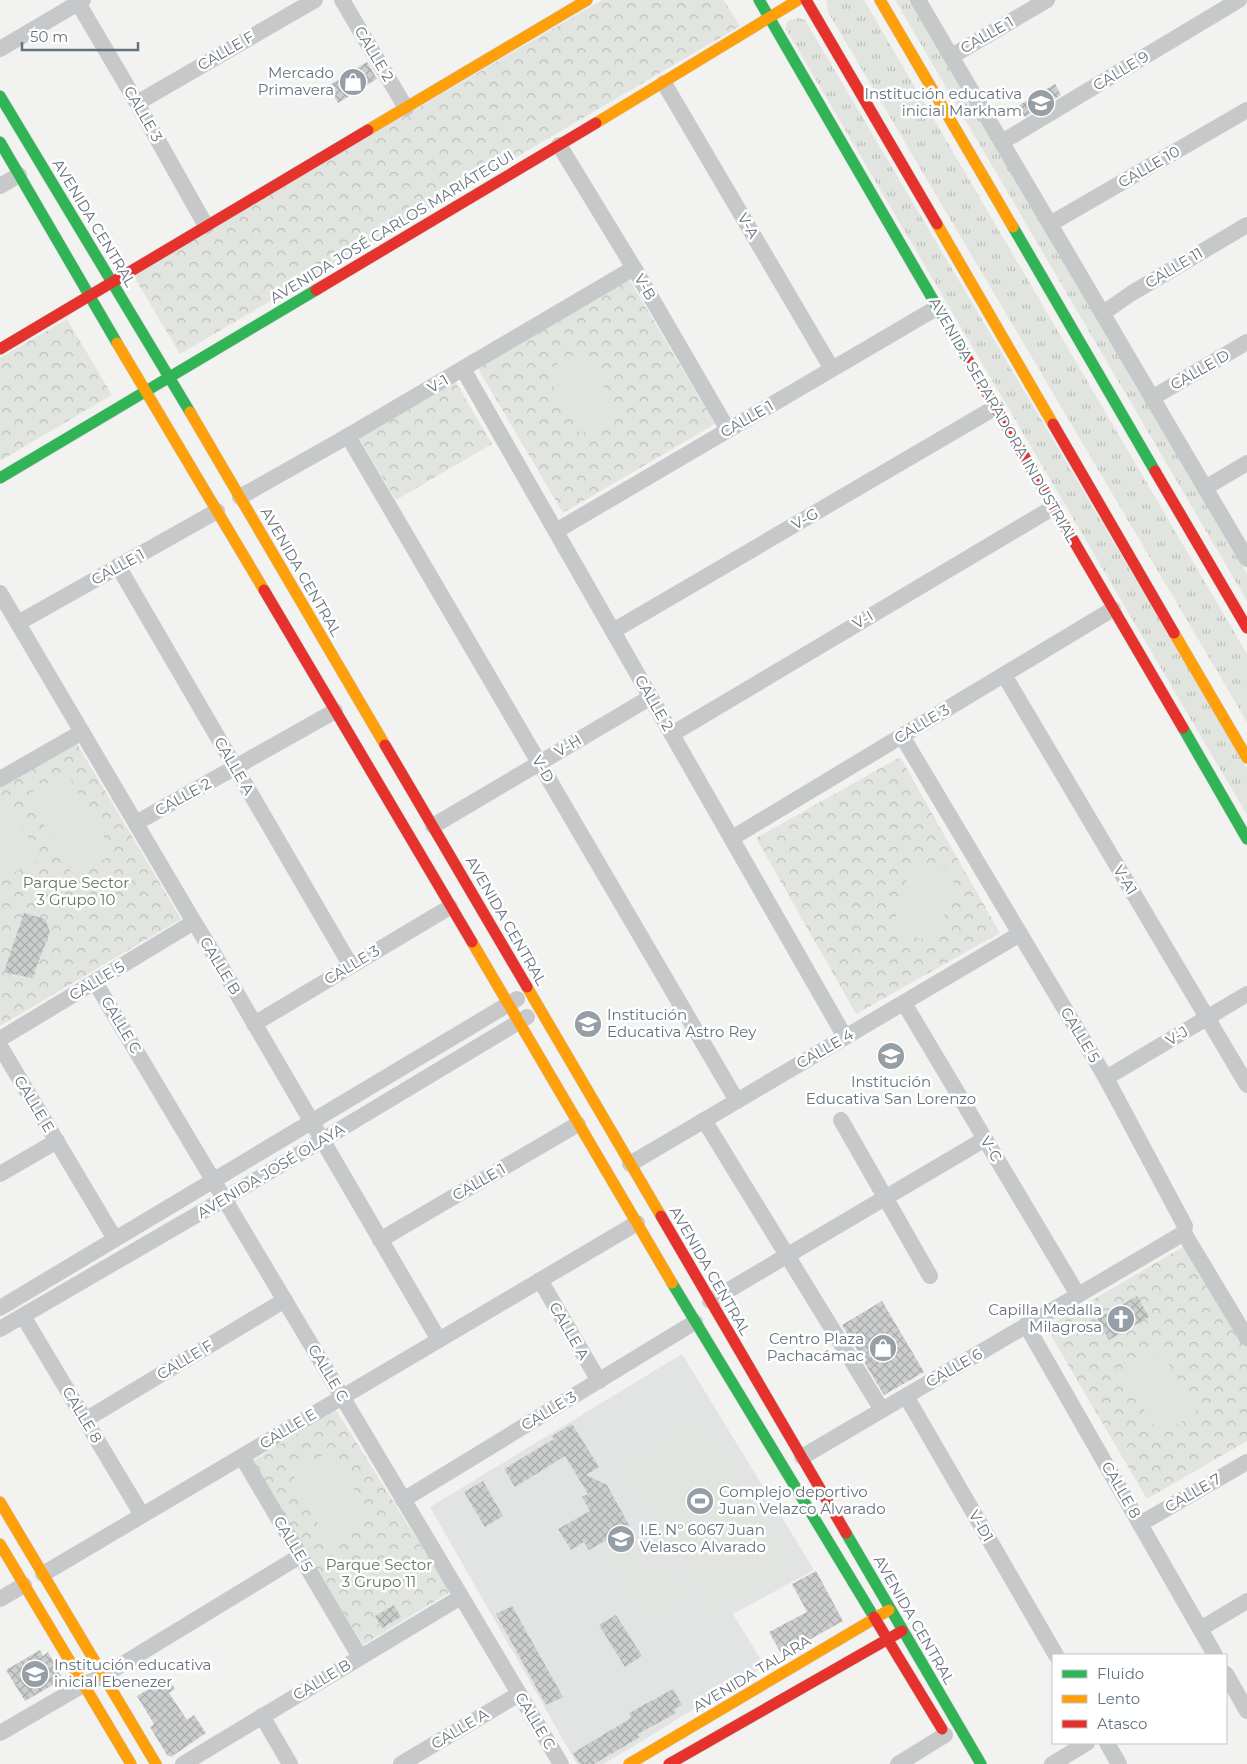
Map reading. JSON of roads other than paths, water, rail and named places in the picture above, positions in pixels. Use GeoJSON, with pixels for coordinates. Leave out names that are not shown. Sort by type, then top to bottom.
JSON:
{"type":"FeatureCollection","features":[{"type":"Feature","properties":{"kind":"street","name":"CALLE F"},"geometry":{"type":"LineString","coordinates":[[137,103],[315,0]]}},
{"type":"Feature","properties":{"kind":"street","name":"CALLE 2"},"geometry":{"type":"LineString","coordinates":[[342,0],[406,108]]}},
{"type":"Feature","properties":{"kind":"street"},"geometry":{"type":"LineString","coordinates":[[0,349],[587,0]]}},
{"type":"Feature","properties":{"kind":"street","name":"AVENIDA SEPARADORA INDUSTRIAL"},"geometry":{"type":"LineString","coordinates":[[759,0],[1247,839]]}},
{"type":"Feature","properties":{"kind":"street","name":"AVENIDA JOSÉ CARLOS MARIÁTEGUI"},"geometry":{"type":"LineString","coordinates":[[0,478],[664,83],[798,0]]}},
{"type":"Feature","properties":{"kind":"street"},"geometry":{"type":"LineString","coordinates":[[806,0],[1247,758]]}},
{"type":"Feature","properties":{"kind":"street"},"geometry":{"type":"LineString","coordinates":[[880,0],[1247,628]]}},
{"type":"Feature","properties":{"kind":"street"},"geometry":{"type":"LineString","coordinates":[[918,0],[1247,559]]}},
{"type":"Feature","properties":{"kind":"street","name":"CALLE 1"},"geometry":{"type":"LineString","coordinates":[[952,56],[1047,0]]}},
{"type":"Feature","properties":{"kind":"street","name":"CALLE 9"},"geometry":{"type":"LineString","coordinates":[[1002,142],[1239,0]]}},
{"type":"Feature","properties":{"kind":"street","name":"CALLE 3"},"geometry":{"type":"LineString","coordinates":[[80,2],[206,226]]}},
{"type":"Feature","properties":{"kind":"street"},"geometry":{"type":"LineString","coordinates":[[0,49],[80,2]]}},
{"type":"Feature","properties":{"kind":"street","name":"V-A"},"geometry":{"type":"LineString","coordinates":[[664,83],[832,369]]}},
{"type":"Feature","properties":{"kind":"street","name":"AVENIDA CENTRAL"},"geometry":{"type":"LineString","coordinates":[[0,96],[170,377],[981,1764]]}},
{"type":"Feature","properties":{"kind":"street","name":"CALLE 10"},"geometry":{"type":"LineString","coordinates":[[1050,224],[1247,110]]}},
{"type":"Feature","properties":{"kind":"street","name":"AVENIDA CENTRAL"},"geometry":{"type":"LineString","coordinates":[[0,142],[695,1322],[947,1738]]}},
{"type":"Feature","properties":{"kind":"street","name":"V-B"},"geometry":{"type":"LineString","coordinates":[[560,145],[728,430]]}},
{"type":"Feature","properties":{"kind":"street"},"geometry":{"type":"LineString","coordinates":[[0,186],[19,175]]}},
{"type":"Feature","properties":{"kind":"street","name":"CALLE 11"},"geometry":{"type":"LineString","coordinates":[[1103,313],[1132,293],[1247,225]]}},
{"type":"Feature","properties":{"kind":"street","name":"V-1"},"geometry":{"type":"LineString","coordinates":[[240,497],[348,436],[634,268]]}},
{"type":"Feature","properties":{"kind":"street","name":"CALLE 1"},"geometry":{"type":"LineString","coordinates":[[556,531],[938,306]]}},
{"type":"Feature","properties":{"kind":"street","name":"CALLE D"},"geometry":{"type":"LineString","coordinates":[[1152,398],[1247,342]]}},
{"type":"Feature","properties":{"kind":"street","name":"CALLE 2"},"geometry":{"type":"LineString","coordinates":[[463,368],[845,1037]]}},
{"type":"Feature","properties":{"kind":"street","name":"V-G"},"geometry":{"type":"LineString","coordinates":[[614,631],[996,407]]}},
{"type":"Feature","properties":{"kind":"street","name":"V-D"},"geometry":{"type":"LineString","coordinates":[[348,436],[737,1101]]}},
{"type":"Feature","properties":{"kind":"street"},"geometry":{"type":"LineString","coordinates":[[1205,488],[1247,464]]}},
{"type":"Feature","properties":{"kind":"street","name":"V-I"},"geometry":{"type":"LineString","coordinates":[[672,734],[1054,507]]}},
{"type":"Feature","properties":{"kind":"street","name":"CALLE 1"},"geometry":{"type":"LineString","coordinates":[[18,623],[217,511]]}},
{"type":"Feature","properties":{"kind":"street","name":"CALLE A"},"geometry":{"type":"LineString","coordinates":[[118,566],[351,966]]}},
{"type":"Feature","properties":{"kind":"street","name":"CALLE B"},"geometry":{"type":"LineString","coordinates":[[0,592],[439,1340]]}},
{"type":"Feature","properties":{"kind":"street","name":"CALLE 3"},"geometry":{"type":"LineString","coordinates":[[732,838],[1113,609]]}},
{"type":"Feature","properties":{"kind":"street","name":"V-A1"},"geometry":{"type":"LineString","coordinates":[[1004,675],[1247,1085]]}},
{"type":"Feature","properties":{"kind":"street","name":"V-H"},"geometry":{"type":"LineString","coordinates":[[433,826],[651,697]]}},
{"type":"Feature","properties":{"kind":"street","name":"CALLE 2"},"geometry":{"type":"LineString","coordinates":[[136,823],[335,711]]}},
{"type":"Feature","properties":{"kind":"street"},"geometry":{"type":"LineString","coordinates":[[0,779],[82,732]]}},
{"type":"Feature","properties":{"kind":"street","name":"CALLE 5"},"geometry":{"type":"LineString","coordinates":[[902,736],[1106,1078],[1185,1226],[1184,1233],[1247,1338]]}},
{"type":"Feature","properties":{"kind":"street","name":"CALLE 3"},"geometry":{"type":"LineString","coordinates":[[254,1024],[450,907]]}},
{"type":"Feature","properties":{"kind":"street","name":"CALLE 5"},"geometry":{"type":"LineString","coordinates":[[0,1039],[194,922]]}},
{"type":"Feature","properties":{"kind":"street","name":"CALLE 4"},"geometry":{"type":"LineString","coordinates":[[630,1164],[1020,934]]}},
{"type":"Feature","properties":{"kind":"street","name":"CALLE C"},"geometry":{"type":"LineString","coordinates":[[95,982],[561,1764]]}},
{"type":"Feature","properties":{"kind":"street","name":"AVENIDA JOSÉ OLAYA"},"geometry":{"type":"LineString","coordinates":[[0,1308],[508,1003],[530,992]]}},
{"type":"Feature","properties":{"kind":"street","name":"V-J"},"geometry":{"type":"LineString","coordinates":[[1106,1078],[1247,994]]}},
{"type":"Feature","properties":{"kind":"street","name":"V-C"},"geometry":{"type":"LineString","coordinates":[[904,1003],[1078,1295]]}},
{"type":"Feature","properties":{"kind":"street","name":"AVENIDA JOSÉ OLAYA"},"geometry":{"type":"LineString","coordinates":[[0,1329],[224,1200],[540,1010]]}},
{"type":"Feature","properties":{"kind":"street","name":"CALLE E"},"geometry":{"type":"LineString","coordinates":[[0,1046],[115,1239]]}},
{"type":"Feature","properties":{"kind":"street"},"geometry":{"type":"LineString","coordinates":[[704,1120],[882,1410]]}},
{"type":"Feature","properties":{"kind":"street"},"geometry":{"type":"LineString","coordinates":[[841,1120],[930,1276]]}},
{"type":"Feature","properties":{"kind":"street","name":"CALLE 1"},"geometry":{"type":"LineString","coordinates":[[380,1240],[578,1124]]}},
{"type":"Feature","properties":{"kind":"street"},"geometry":{"type":"LineString","coordinates":[[710,1301],[985,1139]]}},
{"type":"Feature","properties":{"kind":"street"},"geometry":{"type":"LineString","coordinates":[[0,1174],[57,1141]]}},
{"type":"Feature","properties":{"kind":"street","name":"CALLE E"},"geometry":{"type":"LineString","coordinates":[[43,1574],[637,1223]]}},
{"type":"Feature","properties":{"kind":"street","name":"CALLE 6"},"geometry":{"type":"LineString","coordinates":[[802,1457],[1184,1233]]}},
{"type":"Feature","properties":{"kind":"street","name":"CALLE A"},"geometry":{"type":"LineString","coordinates":[[540,1280],[599,1381]]}},
{"type":"Feature","properties":{"kind":"street","name":"CALLE F"},"geometry":{"type":"LineString","coordinates":[[85,1420],[285,1300]]}},
{"type":"Feature","properties":{"kind":"street","name":"CALLE 8"},"geometry":{"type":"LineString","coordinates":[[23,1316],[142,1515]]}},
{"type":"Feature","properties":{"kind":"street","name":"CALLE 3"},"geometry":{"type":"LineString","coordinates":[[403,1500],[695,1322]]}},
{"type":"Feature","properties":{"kind":"street","name":"CALLE 8"},"geometry":{"type":"LineString","coordinates":[[1026,1325],[1214,1654]]}},
{"type":"Feature","properties":{"kind":"street","name":"V-D1"},"geometry":{"type":"LineString","coordinates":[[906,1396],[1055,1654]]}},
{"type":"Feature","properties":{"kind":"street","name":"CALLE 5"},"geometry":{"type":"LineString","coordinates":[[242,1457],[360,1657]]}},
{"type":"Feature","properties":{"kind":"street","name":"CALLE 7"},"geometry":{"type":"LineString","coordinates":[[1140,1524],[1247,1462]]}},
{"type":"Feature","properties":{"kind":"street"},"geometry":{"type":"LineString","coordinates":[[0,1502],[156,1764]]}},
{"type":"Feature","properties":{"kind":"street"},"geometry":{"type":"LineString","coordinates":[[0,1544],[131,1764]]}},
{"type":"Feature","properties":{"kind":"street"},"geometry":{"type":"LineString","coordinates":[[0,1733],[83,1685],[103,1676],[300,1556]]}},
{"type":"Feature","properties":{"kind":"street"},"geometry":{"type":"LineString","coordinates":[[0,1599],[24,1584]]}},
{"type":"Feature","properties":{"kind":"street","name":"CALLE B"},"geometry":{"type":"LineString","coordinates":[[183,1764],[461,1597]]}},
{"type":"Feature","properties":{"kind":"street"},"geometry":{"type":"LineString","coordinates":[[1200,1629],[1247,1601]]}},
{"type":"Feature","properties":{"kind":"street","name":"AVENIDA TALARA"},"geometry":{"type":"LineString","coordinates":[[629,1764],[890,1609]]}},
{"type":"Feature","properties":{"kind":"street"},"geometry":{"type":"LineString","coordinates":[[669,1764],[689,1759],[903,1631]]}},
{"type":"Feature","properties":{"kind":"street"},"geometry":{"type":"LineString","coordinates":[[1227,1676],[1247,1711]]}},
{"type":"Feature","properties":{"kind":"street","name":"CALLE A"},"geometry":{"type":"LineString","coordinates":[[401,1764],[519,1694]]}},
{"type":"Feature","properties":{"kind":"street"},"geometry":{"type":"LineString","coordinates":[[262,1716],[290,1764]]}},
{"type":"Feature","properties":{"kind":"street"},"geometry":{"type":"LineString","coordinates":[[898,1764],[947,1738]]}},
{"type":"Feature","properties":{"kind":"street"},"geometry":{"type":"LineString","coordinates":[[1052,1764],[1085,1744]]}},
{"type":"Feature","properties":{"kind":"street"},"geometry":{"type":"LineString","coordinates":[[1108,1744],[1119,1764]]}},
{"type":"Feature","properties":{"kind":"place","name":"Mercado Primavera"},"geometry":{"type":"Point","coordinates":[353,82]}},
{"type":"Feature","properties":{"kind":"place","name":"Institución educativa inicial Markham"},"geometry":{"type":"Point","coordinates":[1041,103]}},
{"type":"Feature","properties":{"kind":"place","name":"Institución Educativa Astro Rey"},"geometry":{"type":"Point","coordinates":[588,1024]}},
{"type":"Feature","properties":{"kind":"place","name":"Institución Educativa San Lorenzo"},"geometry":{"type":"Point","coordinates":[891,1056]}},
{"type":"Feature","properties":{"kind":"place","name":"Capilla Medalla Milagrosa"},"geometry":{"type":"Point","coordinates":[1121,1319]}},
{"type":"Feature","properties":{"kind":"place","name":"Centro Plaza Pachacámac"},"geometry":{"type":"Point","coordinates":[883,1348]}},
{"type":"Feature","properties":{"kind":"place","name":"Complejo deportivo Juan Velazco Alvarado"},"geometry":{"type":"Point","coordinates":[700,1501]}},
{"type":"Feature","properties":{"kind":"place","name":"I.E. N° 6067 Juan Velasco Alvarado"},"geometry":{"type":"Point","coordinates":[621,1539]}},
{"type":"Feature","properties":{"kind":"place","name":"Institución educativa inicial Ebenezer"},"geometry":{"type":"Point","coordinates":[35,1674]}},
{"type":"Feature","properties":{"kind":"park label","name":"Parque Sector 3 Grupo 10"},"geometry":{"type":"Point","coordinates":[76,892]}},
{"type":"Feature","properties":{"kind":"park label","name":"Parque Sector 3 Grupo 11"},"geometry":{"type":"Point","coordinates":[379,1574]}}]}
